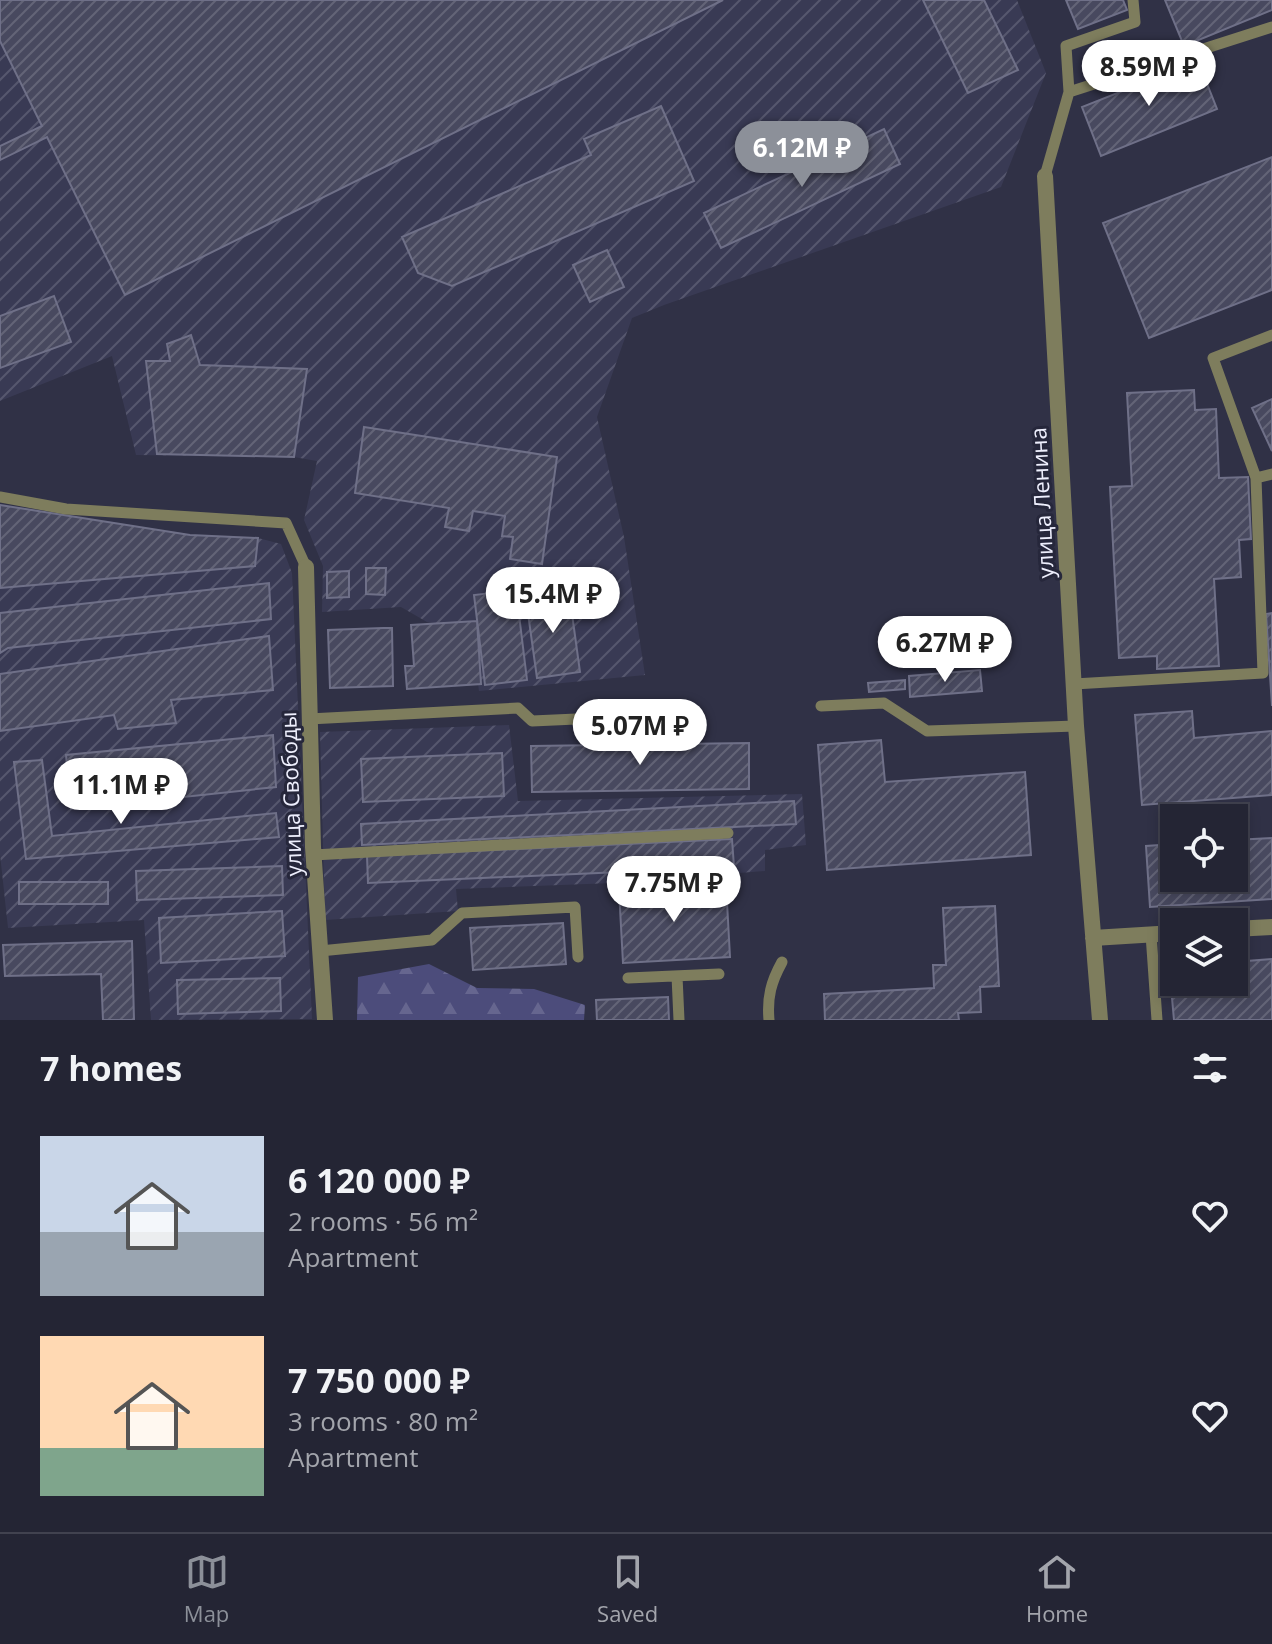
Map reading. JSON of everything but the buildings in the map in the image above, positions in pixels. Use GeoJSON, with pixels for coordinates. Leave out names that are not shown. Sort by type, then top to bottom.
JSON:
{"type":"FeatureCollection","features":[{"type":"Feature","properties":{"kind":"street","name":"улица Ленина"},"geometry":{"type":"LineString","coordinates":[[1045,176],[1076,726],[1100,1020]]}},
{"type":"Feature","properties":{"kind":"street","name":"улица Свободы"},"geometry":{"type":"LineString","coordinates":[[306,567],[313,855],[325,1020]]}},
{"type":"Feature","properties":{"kind":"street"},"geometry":{"type":"LineString","coordinates":[[1248,928],[1272,927]]}},
{"type":"Feature","properties":{"kind":"street"},"geometry":{"type":"LineString","coordinates":[[1093,938],[1160,934]]}},
{"type":"Feature","properties":{"kind":"lane"},"geometry":{"type":"LineString","coordinates":[[1045,176],[1069,92],[1066,46],[1135,22],[1133,0]]}},
{"type":"Feature","properties":{"kind":"lane"},"geometry":{"type":"LineString","coordinates":[[1069,92],[1272,27]]}},
{"type":"Feature","properties":{"kind":"lane"},"geometry":{"type":"LineString","coordinates":[[1074,684],[1263,673],[1256,478],[1213,358],[1272,335]]}},
{"type":"Feature","properties":{"kind":"lane"},"geometry":{"type":"LineString","coordinates":[[1256,478],[1272,474]]}},
{"type":"Feature","properties":{"kind":"lane"},"geometry":{"type":"LineString","coordinates":[[0,497],[66,509],[286,523],[306,567]]}},
{"type":"Feature","properties":{"kind":"lane"},"geometry":{"type":"LineString","coordinates":[[821,706],[884,703],[927,731],[1076,726]]}},
{"type":"Feature","properties":{"kind":"lane"},"geometry":{"type":"LineString","coordinates":[[309,719],[518,708],[532,721],[643,716]]}},
{"type":"Feature","properties":{"kind":"lane"},"geometry":{"type":"LineString","coordinates":[[313,855],[728,833]]}},
{"type":"Feature","properties":{"kind":"lane"},"geometry":{"type":"LineString","coordinates":[[320,951],[432,940],[462,913],[575,907],[578,957]]}},
{"type":"Feature","properties":{"kind":"lane"},"geometry":{"type":"LineString","coordinates":[[1151,934],[1157,1020]]}},
{"type":"Feature","properties":{"kind":"lane"},"geometry":{"type":"LineString","coordinates":[[769,1020],[767,1002],[771,983],[782,962]]}},
{"type":"Feature","properties":{"kind":"lane"},"geometry":{"type":"LineString","coordinates":[[628,978],[719,974]]}},
{"type":"Feature","properties":{"kind":"lane"},"geometry":{"type":"LineString","coordinates":[[1154,974],[1160,974]]}},
{"type":"Feature","properties":{"kind":"lane"},"geometry":{"type":"LineString","coordinates":[[677,976],[679,1020]]}},
{"type":"Feature","properties":{"kind":"shaded area"},"geometry":{"type":"Polygon","coordinates":[[[0,0],[1017,0],[1046,73],[1001,187],[632,318],[597,417],[624,537],[645,675],[479,691],[471,628],[427,622],[401,607],[322,612],[323,566],[304,520],[317,461],[294,457],[136,455],[112,356],[0,401],[0,0]]]}},
{"type":"Feature","properties":{"kind":"shaded area"},"geometry":{"type":"Polygon","coordinates":[[[0,505],[190,535],[258,538],[281,544],[292,573],[312,1019],[151,1020],[144,920],[8,928],[0,854],[0,505]]]}},
{"type":"Feature","properties":{"kind":"shaded area"},"geometry":{"type":"Polygon","coordinates":[[[509,725],[518,801],[802,794],[806,845],[765,850],[765,871],[613,883],[456,889],[458,911],[325,920],[320,732],[509,725]]]}},
{"type":"Feature","properties":{"kind":"green space"},"geometry":{"type":"Polygon","coordinates":[[[429,964],[477,988],[534,989],[585,1005],[584,1020],[357,1020],[358,977],[429,964]]]}}]}
